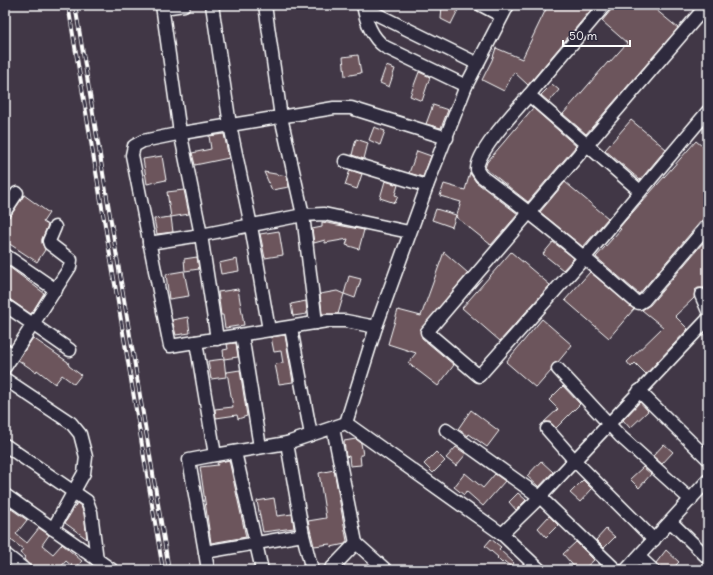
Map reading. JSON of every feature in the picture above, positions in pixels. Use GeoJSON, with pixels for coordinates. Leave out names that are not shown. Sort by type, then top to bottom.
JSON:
{"type":"FeatureCollection","features":[{"type":"Feature","properties":{"kind":"street"},"geometry":{"type":"LineString","coordinates":[[184,5],[163,6],[182,133],[201,235],[216,339]]}},
{"type":"Feature","properties":{"kind":"street"},"geometry":{"type":"LineString","coordinates":[[212,5],[230,125],[251,226],[270,330]]}},
{"type":"Feature","properties":{"kind":"street"},"geometry":{"type":"LineString","coordinates":[[265,5],[281,117],[303,215],[316,323]]}},
{"type":"Feature","properties":{"kind":"street"},"geometry":{"type":"LineString","coordinates":[[346,423],[376,327],[409,232],[447,138],[466,86],[505,10],[481,5]]}},
{"type":"Feature","properties":{"kind":"street"},"geometry":{"type":"LineString","coordinates":[[605,5],[496,134],[477,166],[477,170],[482,176],[531,213],[585,257],[638,303],[644,300],[708,226]]}},
{"type":"Feature","properties":{"kind":"street"},"geometry":{"type":"LineString","coordinates":[[707,5],[531,213],[427,332],[479,376],[585,257],[708,111]]}},
{"type":"Feature","properties":{"kind":"street"},"geometry":{"type":"LineString","coordinates":[[364,6],[478,64]]}},
{"type":"Feature","properties":{"kind":"street"},"geometry":{"type":"LineString","coordinates":[[364,6],[371,32],[377,41],[385,47],[466,86]]}},
{"type":"Feature","properties":{"kind":"street"},"geometry":{"type":"LineString","coordinates":[[529,95],[640,191]]}},
{"type":"Feature","properties":{"kind":"street"},"geometry":{"type":"LineString","coordinates":[[376,327],[346,322],[316,323],[170,346],[132,156],[134,146],[143,141],[182,133],[334,108],[351,108],[447,138]]}},
{"type":"Feature","properties":{"kind":"street"},"geometry":{"type":"LineString","coordinates":[[345,161],[427,186]]}},
{"type":"Feature","properties":{"kind":"street"},"geometry":{"type":"LineString","coordinates":[[5,211],[17,193]]}},
{"type":"Feature","properties":{"kind":"street"},"geometry":{"type":"LineString","coordinates":[[149,243],[251,226],[303,215],[324,214],[409,232]]}},
{"type":"Feature","properties":{"kind":"street"},"geometry":{"type":"LineString","coordinates":[[5,367],[9,353],[33,323],[56,290],[71,263],[69,258],[50,244],[49,241],[55,227]]}},
{"type":"Feature","properties":{"kind":"street"},"geometry":{"type":"LineString","coordinates":[[5,255],[56,290]]}},
{"type":"Feature","properties":{"kind":"street"},"geometry":{"type":"LineString","coordinates":[[701,295],[708,311]]}},
{"type":"Feature","properties":{"kind":"street"},"geometry":{"type":"LineString","coordinates":[[5,305],[70,350]]}},
{"type":"Feature","properties":{"kind":"street"},"geometry":{"type":"LineString","coordinates":[[502,534],[540,497],[708,319]]}},
{"type":"Feature","properties":{"kind":"street"},"geometry":{"type":"LineString","coordinates":[[291,328],[311,435]]}},
{"type":"Feature","properties":{"kind":"street"},"geometry":{"type":"LineString","coordinates":[[242,335],[260,447]]}},
{"type":"Feature","properties":{"kind":"street"},"geometry":{"type":"LineString","coordinates":[[196,342],[215,455]]}},
{"type":"Feature","properties":{"kind":"street"},"geometry":{"type":"LineString","coordinates":[[558,369],[608,425],[691,500]]}},
{"type":"Feature","properties":{"kind":"street"},"geometry":{"type":"LineString","coordinates":[[5,380],[76,428],[84,452],[86,465],[84,473],[53,529]]}},
{"type":"Feature","properties":{"kind":"street"},"geometry":{"type":"LineString","coordinates":[[639,391],[708,459]]}},
{"type":"Feature","properties":{"kind":"street"},"geometry":{"type":"LineString","coordinates":[[208,570],[189,460],[287,442],[346,423]]}},
{"type":"Feature","properties":{"kind":"street"},"geometry":{"type":"LineString","coordinates":[[346,423],[502,534],[540,570]]}},
{"type":"Feature","properties":{"kind":"street"},"geometry":{"type":"LineString","coordinates":[[333,428],[356,543],[386,570]]}},
{"type":"Feature","properties":{"kind":"street"},"geometry":{"type":"LineString","coordinates":[[547,429],[574,461],[654,540]]}},
{"type":"Feature","properties":{"kind":"street"},"geometry":{"type":"LineString","coordinates":[[446,430],[540,497],[616,570]]}},
{"type":"Feature","properties":{"kind":"street"},"geometry":{"type":"LineString","coordinates":[[287,442],[312,570]]}},
{"type":"Feature","properties":{"kind":"street"},"geometry":{"type":"LineString","coordinates":[[5,445],[74,491],[89,504],[98,560]]}},
{"type":"Feature","properties":{"kind":"street"},"geometry":{"type":"LineString","coordinates":[[235,452],[262,570]]}},
{"type":"Feature","properties":{"kind":"street"},"geometry":{"type":"LineString","coordinates":[[626,570],[708,480]]}},
{"type":"Feature","properties":{"kind":"street"},"geometry":{"type":"LineString","coordinates":[[5,495],[112,570]]}},
{"type":"Feature","properties":{"kind":"street"},"geometry":{"type":"LineString","coordinates":[[671,522],[708,558]]}},
{"type":"Feature","properties":{"kind":"street"},"geometry":{"type":"LineString","coordinates":[[205,552],[304,535]]}},
{"type":"Feature","properties":{"kind":"street"},"geometry":{"type":"LineString","coordinates":[[330,570],[356,543]]}},
{"type":"Feature","properties":{"kind":"street"},"geometry":{"type":"LineString","coordinates":[[5,554],[25,570]]}},
{"type":"Feature","properties":{"kind":"street"},"geometry":{"type":"LineString","coordinates":[[639,556],[653,570]]}},
{"type":"Feature","properties":{"kind":"building"},"geometry":{"type":"Polygon","coordinates":[[[442,5],[454,5],[459,8],[451,24],[441,19],[442,5]]]}},
{"type":"Feature","properties":{"kind":"building"},"geometry":{"type":"Polygon","coordinates":[[[548,5],[595,5],[528,85],[514,72],[504,91],[482,80],[496,48],[522,59],[548,5]]]}},
{"type":"Feature","properties":{"kind":"building"},"geometry":{"type":"Polygon","coordinates":[[[612,5],[658,5],[655,9],[678,28],[586,134],[563,114],[608,62],[609,63],[627,43],[602,21],[611,10],[612,5]]]}},
{"type":"Feature","properties":{"kind":"building"},"geometry":{"type":"Polygon","coordinates":[[[358,55],[361,73],[345,76],[343,57],[358,55]]]}},
{"type":"Feature","properties":{"kind":"building"},"geometry":{"type":"Polygon","coordinates":[[[386,66],[395,69],[389,87],[380,83],[386,66]]]}},
{"type":"Feature","properties":{"kind":"building"},"geometry":{"type":"Polygon","coordinates":[[[419,72],[430,77],[422,101],[410,96],[419,72]]]}},
{"type":"Feature","properties":{"kind":"building"},"geometry":{"type":"Polygon","coordinates":[[[552,84],[559,90],[549,102],[541,95],[552,84]]]}},
{"type":"Feature","properties":{"kind":"building"},"geometry":{"type":"Polygon","coordinates":[[[433,105],[448,110],[441,128],[426,124],[433,105]]]}},
{"type":"Feature","properties":{"kind":"building"},"geometry":{"type":"Polygon","coordinates":[[[533,108],[576,146],[528,202],[485,168],[487,162],[533,108]]]}},
{"type":"Feature","properties":{"kind":"building"},"geometry":{"type":"Polygon","coordinates":[[[631,120],[666,149],[640,180],[605,150],[631,120]]]}},
{"type":"Feature","properties":{"kind":"building"},"geometry":{"type":"Polygon","coordinates":[[[374,127],[385,131],[380,145],[369,140],[374,127]]]}},
{"type":"Feature","properties":{"kind":"building"},"geometry":{"type":"Polygon","coordinates":[[[224,134],[229,158],[195,165],[192,153],[211,149],[209,136],[224,134]]]}},
{"type":"Feature","properties":{"kind":"building"},"geometry":{"type":"Polygon","coordinates":[[[356,139],[368,143],[364,159],[352,155],[356,139]]]}},
{"type":"Feature","properties":{"kind":"building"},"geometry":{"type":"Polygon","coordinates":[[[696,141],[708,151],[708,218],[702,220],[639,294],[596,257],[621,229],[619,228],[625,221],[696,141]]]}},
{"type":"Feature","properties":{"kind":"building"},"geometry":{"type":"Polygon","coordinates":[[[417,151],[431,156],[423,177],[409,173],[417,151]]]}},
{"type":"Feature","properties":{"kind":"building"},"geometry":{"type":"Polygon","coordinates":[[[162,156],[166,180],[147,184],[143,159],[162,156]]]}},
{"type":"Feature","properties":{"kind":"building"},"geometry":{"type":"Polygon","coordinates":[[[350,170],[362,174],[357,189],[345,185],[350,170]]]}},
{"type":"Feature","properties":{"kind":"building"},"geometry":{"type":"Polygon","coordinates":[[[264,172],[287,176],[289,187],[272,190],[264,172]]]}},
{"type":"Feature","properties":{"kind":"building"},"geometry":{"type":"Polygon","coordinates":[[[470,173],[476,182],[518,214],[491,245],[456,217],[461,202],[440,196],[444,184],[465,190],[470,173]]]}},
{"type":"Feature","properties":{"kind":"building"},"geometry":{"type":"Polygon","coordinates":[[[385,181],[398,185],[395,195],[398,196],[395,203],[380,198],[385,181]]]}},
{"type":"Feature","properties":{"kind":"building"},"geometry":{"type":"Polygon","coordinates":[[[565,182],[608,218],[583,247],[540,212],[565,182]]]}},
{"type":"Feature","properties":{"kind":"building"},"geometry":{"type":"Polygon","coordinates":[[[184,190],[189,214],[171,217],[167,192],[184,190]]]}},
{"type":"Feature","properties":{"kind":"building"},"geometry":{"type":"Polygon","coordinates":[[[24,195],[49,213],[43,222],[48,225],[42,239],[45,250],[37,262],[5,241],[5,218],[11,215],[24,195]]]}},
{"type":"Feature","properties":{"kind":"building"},"geometry":{"type":"Polygon","coordinates":[[[436,209],[456,215],[452,227],[432,220],[436,209]]]}},
{"type":"Feature","properties":{"kind":"building"},"geometry":{"type":"Polygon","coordinates":[[[171,217],[173,232],[157,234],[154,219],[171,217]]]}},
{"type":"Feature","properties":{"kind":"building"},"geometry":{"type":"Polygon","coordinates":[[[322,222],[364,230],[359,249],[346,245],[348,239],[325,243],[325,240],[314,243],[312,229],[322,227],[322,222]]]}},
{"type":"Feature","properties":{"kind":"building"},"geometry":{"type":"Polygon","coordinates":[[[279,231],[283,255],[265,258],[260,234],[279,231]]]}},
{"type":"Feature","properties":{"kind":"building"},"geometry":{"type":"Polygon","coordinates":[[[708,237],[708,284],[704,288],[698,288],[695,290],[694,298],[675,316],[688,329],[646,374],[635,363],[631,367],[627,362],[663,327],[642,310],[650,305],[708,237]]]}},
{"type":"Feature","properties":{"kind":"building"},"geometry":{"type":"Polygon","coordinates":[[[553,242],[574,258],[563,270],[543,254],[553,242]]]}},
{"type":"Feature","properties":{"kind":"building"},"geometry":{"type":"Polygon","coordinates":[[[444,252],[468,273],[420,330],[422,338],[454,365],[438,386],[408,363],[416,353],[388,344],[398,310],[421,316],[444,252]]]}},
{"type":"Feature","properties":{"kind":"building"},"geometry":{"type":"Polygon","coordinates":[[[511,252],[550,285],[500,341],[462,308],[511,252]]]}},
{"type":"Feature","properties":{"kind":"building"},"geometry":{"type":"Polygon","coordinates":[[[197,257],[199,269],[185,271],[184,259],[197,257]]]}},
{"type":"Feature","properties":{"kind":"building"},"geometry":{"type":"Polygon","coordinates":[[[237,259],[239,271],[221,274],[219,263],[237,259]]]}},
{"type":"Feature","properties":{"kind":"building"},"geometry":{"type":"Polygon","coordinates":[[[5,264],[44,293],[31,314],[5,296],[5,264]]]}},
{"type":"Feature","properties":{"kind":"building"},"geometry":{"type":"Polygon","coordinates":[[[184,271],[189,296],[169,299],[166,274],[184,271]]]}},
{"type":"Feature","properties":{"kind":"building"},"geometry":{"type":"Polygon","coordinates":[[[590,272],[634,309],[609,338],[565,300],[590,272]]]}},
{"type":"Feature","properties":{"kind":"building"},"geometry":{"type":"Polygon","coordinates":[[[349,276],[361,279],[355,298],[344,294],[349,276]]]}},
{"type":"Feature","properties":{"kind":"building"},"geometry":{"type":"Polygon","coordinates":[[[238,289],[244,325],[225,328],[223,315],[221,315],[218,292],[238,289]]]}},
{"type":"Feature","properties":{"kind":"building"},"geometry":{"type":"Polygon","coordinates":[[[337,291],[344,294],[338,314],[322,314],[320,294],[337,291]]]}},
{"type":"Feature","properties":{"kind":"building"},"geometry":{"type":"Polygon","coordinates":[[[306,301],[307,314],[293,316],[291,304],[306,301]]]}},
{"type":"Feature","properties":{"kind":"building"},"geometry":{"type":"Polygon","coordinates":[[[188,317],[190,333],[176,335],[172,320],[188,317]]]}},
{"type":"Feature","properties":{"kind":"building"},"geometry":{"type":"Polygon","coordinates":[[[542,319],[572,345],[558,362],[553,364],[551,371],[536,388],[506,362],[542,319]]]}},
{"type":"Feature","properties":{"kind":"building"},"geometry":{"type":"Polygon","coordinates":[[[285,335],[293,382],[279,384],[275,364],[283,363],[281,351],[274,352],[271,337],[285,335]]]}},
{"type":"Feature","properties":{"kind":"building"},"geometry":{"type":"Polygon","coordinates":[[[33,338],[68,362],[69,366],[81,375],[74,384],[62,375],[55,384],[37,370],[36,372],[18,360],[33,338]]]}},
{"type":"Feature","properties":{"kind":"building"},"geometry":{"type":"Polygon","coordinates":[[[236,343],[238,357],[224,359],[223,350],[228,349],[227,344],[236,343]]]}},
{"type":"Feature","properties":{"kind":"building"},"geometry":{"type":"Polygon","coordinates":[[[224,359],[226,377],[211,379],[208,361],[224,359]]]}},
{"type":"Feature","properties":{"kind":"building"},"geometry":{"type":"Polygon","coordinates":[[[240,370],[247,416],[238,419],[237,415],[216,418],[215,409],[233,407],[227,372],[240,370]]]}},
{"type":"Feature","properties":{"kind":"building"},"geometry":{"type":"Polygon","coordinates":[[[563,386],[580,404],[556,428],[550,422],[544,422],[558,409],[549,400],[563,386]]]}},
{"type":"Feature","properties":{"kind":"building"},"geometry":{"type":"Polygon","coordinates":[[[640,402],[648,411],[630,428],[623,420],[640,402]]]}},
{"type":"Feature","properties":{"kind":"building"},"geometry":{"type":"Polygon","coordinates":[[[471,410],[499,431],[487,447],[469,434],[468,436],[458,429],[471,410]]]}},
{"type":"Feature","properties":{"kind":"building"},"geometry":{"type":"Polygon","coordinates":[[[356,439],[361,443],[363,455],[360,455],[361,465],[350,466],[349,456],[346,457],[344,441],[356,439]]]}},
{"type":"Feature","properties":{"kind":"building"},"geometry":{"type":"Polygon","coordinates":[[[664,444],[673,452],[662,464],[653,456],[664,444]]]}},
{"type":"Feature","properties":{"kind":"building"},"geometry":{"type":"Polygon","coordinates":[[[456,447],[466,454],[456,466],[446,458],[456,447]]]}},
{"type":"Feature","properties":{"kind":"building"},"geometry":{"type":"Polygon","coordinates":[[[436,452],[445,461],[433,473],[424,464],[436,452]]]}},
{"type":"Feature","properties":{"kind":"building"},"geometry":{"type":"Polygon","coordinates":[[[229,460],[246,537],[211,543],[200,467],[218,465],[217,463],[229,460]]]}},
{"type":"Feature","properties":{"kind":"building"},"geometry":{"type":"Polygon","coordinates":[[[541,461],[553,472],[539,487],[527,476],[541,461]]]}},
{"type":"Feature","properties":{"kind":"building"},"geometry":{"type":"Polygon","coordinates":[[[643,467],[651,474],[639,488],[630,479],[643,467]]]}},
{"type":"Feature","properties":{"kind":"building"},"geometry":{"type":"Polygon","coordinates":[[[334,470],[347,541],[345,544],[331,547],[330,544],[314,546],[308,521],[326,518],[319,473],[334,470]]]}},
{"type":"Feature","properties":{"kind":"building"},"geometry":{"type":"Polygon","coordinates":[[[465,473],[483,488],[495,474],[505,481],[483,506],[466,491],[464,495],[454,487],[465,473]]]}},
{"type":"Feature","properties":{"kind":"building"},"geometry":{"type":"Polygon","coordinates":[[[583,480],[592,489],[580,502],[570,493],[583,480]]]}},
{"type":"Feature","properties":{"kind":"building"},"geometry":{"type":"Polygon","coordinates":[[[518,493],[526,500],[516,510],[509,502],[518,493]]]}},
{"type":"Feature","properties":{"kind":"building"},"geometry":{"type":"Polygon","coordinates":[[[274,498],[277,516],[292,514],[294,528],[263,532],[257,501],[274,498]]]}},
{"type":"Feature","properties":{"kind":"building"},"geometry":{"type":"Polygon","coordinates":[[[77,503],[81,506],[84,514],[87,539],[65,523],[77,503]]]}},
{"type":"Feature","properties":{"kind":"building"},"geometry":{"type":"Polygon","coordinates":[[[7,506],[27,520],[16,534],[27,543],[39,528],[49,535],[42,545],[53,554],[62,544],[82,561],[75,569],[66,561],[58,570],[33,570],[24,559],[25,557],[20,553],[23,549],[11,540],[5,547],[5,509],[7,506]]]}},
{"type":"Feature","properties":{"kind":"building"},"geometry":{"type":"Polygon","coordinates":[[[549,516],[558,525],[546,537],[538,528],[549,516]]]}},
{"type":"Feature","properties":{"kind":"building"},"geometry":{"type":"Polygon","coordinates":[[[606,529],[615,537],[604,548],[596,540],[606,529]]]}},
{"type":"Feature","properties":{"kind":"building"},"geometry":{"type":"Polygon","coordinates":[[[491,539],[501,547],[499,549],[514,563],[511,567],[504,561],[502,563],[497,558],[498,557],[485,546],[491,539]]]}},
{"type":"Feature","properties":{"kind":"building"},"geometry":{"type":"Polygon","coordinates":[[[576,542],[594,560],[583,570],[577,570],[563,554],[576,542]]]}},
{"type":"Feature","properties":{"kind":"building"},"geometry":{"type":"Polygon","coordinates":[[[666,550],[679,562],[671,570],[660,570],[656,563],[666,550]]]}},
{"type":"Feature","properties":{"kind":"railway"},"geometry":{"type":"LineString","coordinates":[[68,5],[163,570]]}},
{"type":"Feature","properties":{"kind":"railway"},"geometry":{"type":"LineString","coordinates":[[75,5],[169,570]]}}]}
